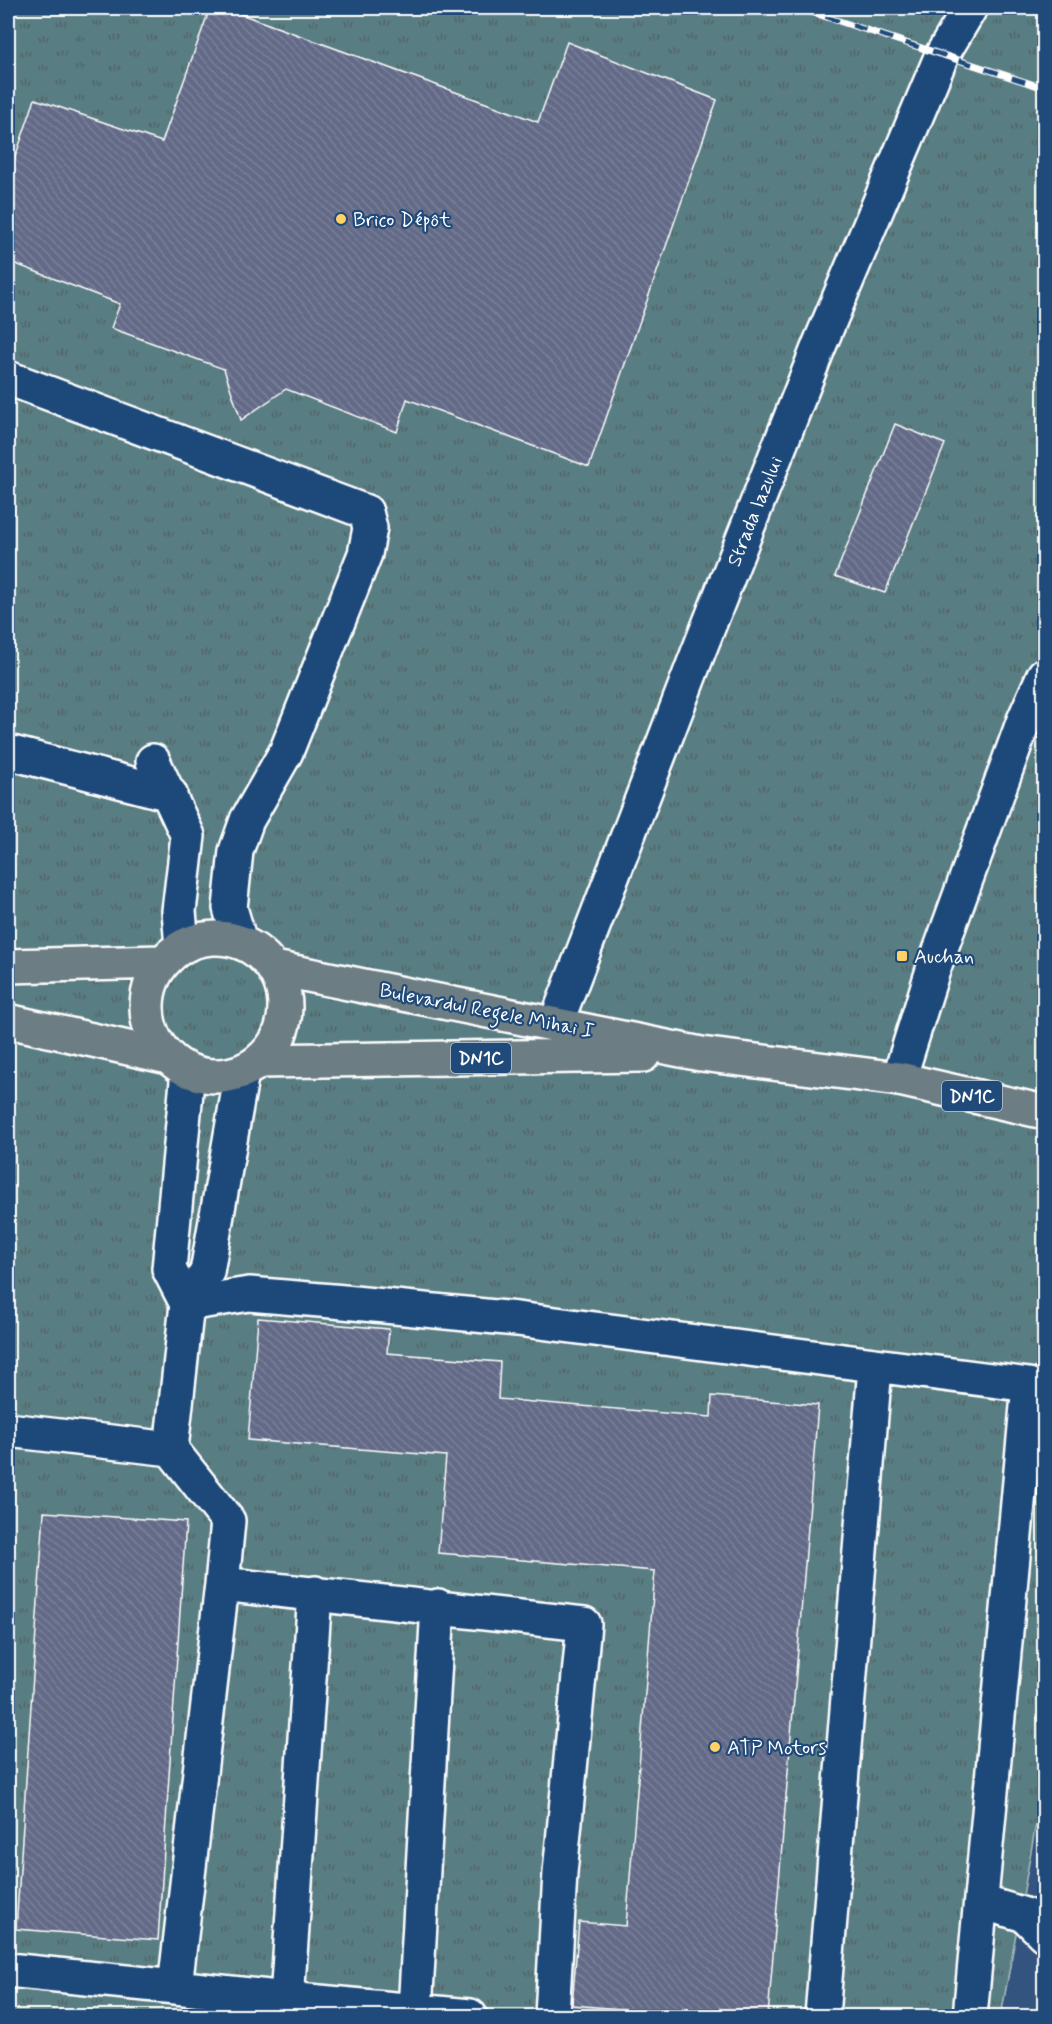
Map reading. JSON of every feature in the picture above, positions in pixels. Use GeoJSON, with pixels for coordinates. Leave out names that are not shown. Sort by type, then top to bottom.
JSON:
{"type":"FeatureCollection","features":[{"type":"Feature","properties":{"kind":"main road"},"geometry":{"type":"LineString","coordinates":[[8,966],[172,954],[211,938],[240,942],[253,948],[274,968],[283,987],[286,1007],[283,1028],[274,1046],[251,1067]]}},
{"type":"Feature","properties":{"kind":"main road"},"geometry":{"type":"LineString","coordinates":[[172,954],[152,981],[147,1000],[147,1022],[155,1041],[178,1064]]}},
{"type":"Feature","properties":{"kind":"main road","name":"Bulevardul Regele Mihai I"},"geometry":{"type":"LineString","coordinates":[[274,968],[701,1054],[899,1080],[1044,1112]]}},
{"type":"Feature","properties":{"kind":"main road","name":"DN1C"},"geometry":{"type":"LineString","coordinates":[[8,1021],[178,1064],[205,1077],[224,1077],[251,1067]]}},
{"type":"Feature","properties":{"kind":"main road","name":"Bulevardul Regele Mihai I"},"geometry":{"type":"LineString","coordinates":[[251,1067],[701,1054]]}},
{"type":"Feature","properties":{"kind":"lane","name":"Strada Iazului"},"geometry":{"type":"LineString","coordinates":[[556,1023],[681,696],[819,346],[942,55],[970,8]]}},
{"type":"Feature","properties":{"kind":"lane"},"geometry":{"type":"LineString","coordinates":[[8,378],[366,512],[370,528],[365,554],[286,752],[247,820],[236,851],[231,881],[230,908],[240,942]]}},
{"type":"Feature","properties":{"kind":"lane"},"geometry":{"type":"LineString","coordinates":[[899,1080],[937,959],[1024,720],[1044,675]]}},
{"type":"Feature","properties":{"kind":"lane"},"geometry":{"type":"LineString","coordinates":[[8,752],[170,794]]}},
{"type":"Feature","properties":{"kind":"lane"},"geometry":{"type":"LineString","coordinates":[[153,761],[188,836],[172,954]]}},
{"type":"Feature","properties":{"kind":"lane"},"geometry":{"type":"LineString","coordinates":[[178,1064],[169,1269],[187,1304]]}},
{"type":"Feature","properties":{"kind":"lane"},"geometry":{"type":"LineString","coordinates":[[175,1987],[228,1521],[171,1449],[187,1304],[207,1272],[251,1067]]}},
{"type":"Feature","properties":{"kind":"lane"},"geometry":{"type":"LineString","coordinates":[[187,1304],[249,1294],[344,1302],[517,1320],[875,1367],[1029,1384],[970,2016]]}},
{"type":"Feature","properties":{"kind":"lane"},"geometry":{"type":"LineString","coordinates":[[822,2016],[875,1367]]}},
{"type":"Feature","properties":{"kind":"lane"},"geometry":{"type":"LineString","coordinates":[[8,1430],[171,1449]]}},
{"type":"Feature","properties":{"kind":"lane"},"geometry":{"type":"LineString","coordinates":[[222,1584],[438,1606],[584,1624],[560,1873],[552,2016]]}},
{"type":"Feature","properties":{"kind":"lane"},"geometry":{"type":"LineString","coordinates":[[287,1999],[315,1593]]}},
{"type":"Feature","properties":{"kind":"lane"},"geometry":{"type":"LineString","coordinates":[[415,2011],[438,1606]]}},
{"type":"Feature","properties":{"kind":"lane"},"geometry":{"type":"LineString","coordinates":[[981,1902],[1038,1919]]}},
{"type":"Feature","properties":{"kind":"lane"},"geometry":{"type":"LineString","coordinates":[[8,1970],[470,2016]]}},
{"type":"Feature","properties":{"kind":"green space"},"geometry":{"type":"Polygon","coordinates":[[[8,8],[1044,8],[1044,1780],[1001,2016],[8,2016],[8,8]]]}},
{"type":"Feature","properties":{"kind":"building","name":"Brico Dépôt"},"geometry":{"type":"Polygon","coordinates":[[[210,8],[224,8],[538,122],[567,42],[717,100],[589,467],[407,399],[397,432],[286,389],[241,420],[224,369],[111,328],[120,304],[8,261],[8,178],[35,99],[162,142],[210,8]]]}},
{"type":"Feature","properties":{"kind":"building"},"geometry":{"type":"Polygon","coordinates":[[[895,424],[945,444],[885,593],[835,576],[895,424]]]}},
{"type":"Feature","properties":{"kind":"building","name":"ATP Motors"},"geometry":{"type":"Polygon","coordinates":[[[258,1318],[389,1329],[387,1353],[500,1362],[498,1399],[711,1417],[712,1396],[818,1405],[768,2016],[705,2016],[572,2005],[579,1922],[626,1926],[655,1571],[438,1553],[446,1456],[248,1440],[258,1318]]]}},
{"type":"Feature","properties":{"kind":"building"},"geometry":{"type":"Polygon","coordinates":[[[44,1512],[186,1522],[158,1940],[16,1929],[44,1512]]]}},
{"type":"Feature","properties":{"kind":"railway"},"geometry":{"type":"LineString","coordinates":[[799,8],[1044,88]]}},
{"type":"Feature","properties":{"kind":"place","name":"Brico Dépôt"},"geometry":{"type":"Point","coordinates":[341,219]}},
{"type":"Feature","properties":{"kind":"place","name":"Auchan"},"geometry":{"type":"Point","coordinates":[902,956]}},
{"type":"Feature","properties":{"kind":"place","name":"ATP Motors"},"geometry":{"type":"Point","coordinates":[715,1747]}}]}
